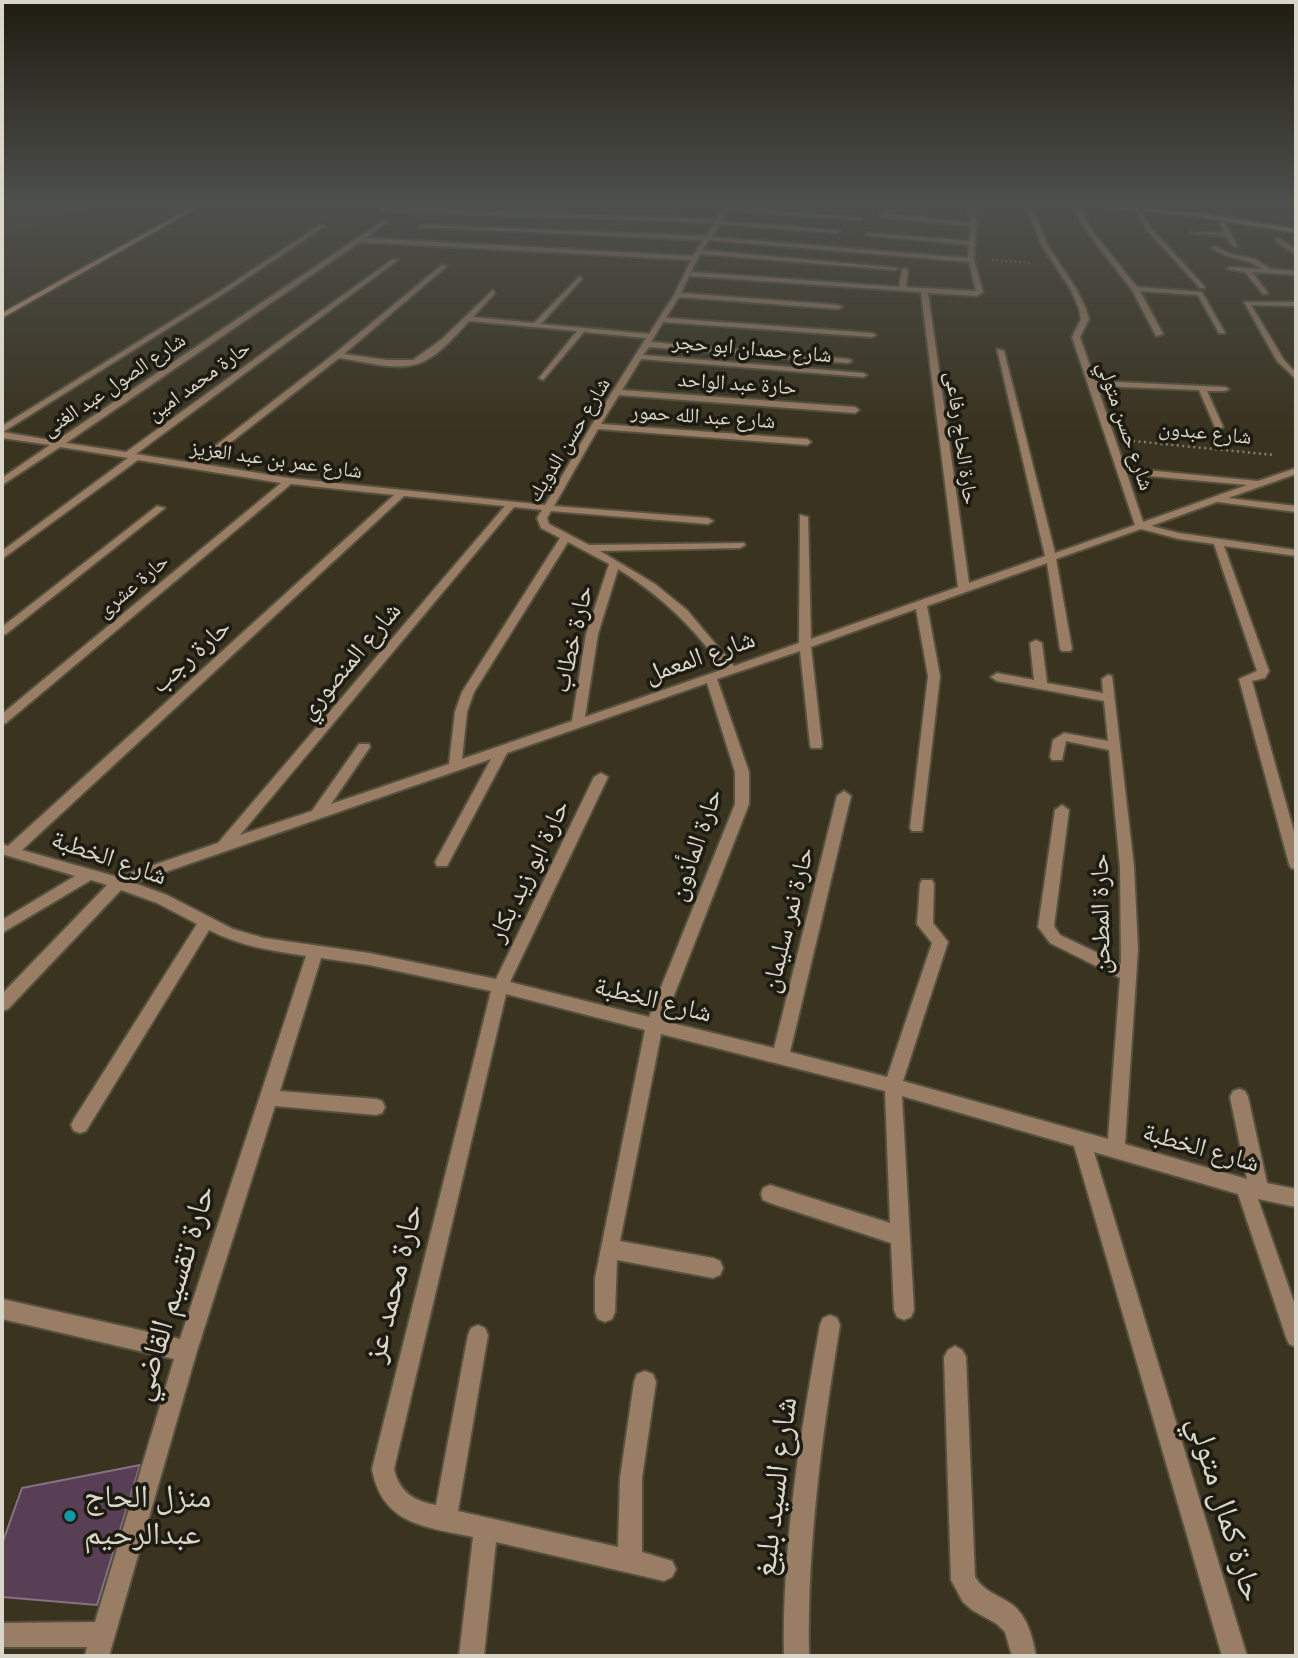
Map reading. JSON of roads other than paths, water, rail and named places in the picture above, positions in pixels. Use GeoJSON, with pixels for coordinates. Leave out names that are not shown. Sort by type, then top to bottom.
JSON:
{"type":"FeatureCollection","features":[{"type":"Feature","properties":{"kind":"street"},"geometry":{"type":"LineString","coordinates":[[2,316],[64,281]]}},
{"type":"Feature","properties":{"kind":"street"},"geometry":{"type":"LineString","coordinates":[[2,432],[239,281]]}},
{"type":"Feature","properties":{"kind":"street","name":"شارع الصول عبد الغنى"},"geometry":{"type":"LineString","coordinates":[[2,482],[298,281]]}},
{"type":"Feature","properties":{"kind":"street","name":"حارة محمد امين"},"geometry":{"type":"LineString","coordinates":[[2,556],[366,281]]}},
{"type":"Feature","properties":{"kind":"street"},"geometry":{"type":"LineString","coordinates":[[194,467],[337,356],[426,281]]}},
{"type":"Feature","properties":{"kind":"street"},"geometry":{"type":"LineString","coordinates":[[536,325],[577,281]]}},
{"type":"Feature","properties":{"kind":"street","name":"شارع حسن الدويك"},"geometry":{"type":"LineString","coordinates":[[683,281],[547,508],[543,523],[614,564],[685,614],[732,671]]}},
{"type":"Feature","properties":{"kind":"street"},"geometry":{"type":"LineString","coordinates":[[786,281],[969,295],[980,292],[977,281]]}},
{"type":"Feature","properties":{"kind":"street"},"geometry":{"type":"LineString","coordinates":[[902,290],[903,281]]}},
{"type":"Feature","properties":{"kind":"street","name":"شارع حسن متولي"},"geometry":{"type":"LineString","coordinates":[[1069,281],[1085,317],[1076,337],[1140,526]]}},
{"type":"Feature","properties":{"kind":"street"},"geometry":{"type":"LineString","coordinates":[[1129,281],[1159,334]]}},
{"type":"Feature","properties":{"kind":"street"},"geometry":{"type":"LineString","coordinates":[[1197,281],[1202,287]]}},
{"type":"Feature","properties":{"kind":"street"},"geometry":{"type":"LineString","coordinates":[[1256,281],[1265,293]]}},
{"type":"Feature","properties":{"kind":"street"},"geometry":{"type":"LineString","coordinates":[[1135,289],[1200,293],[1222,331]]}},
{"type":"Feature","properties":{"kind":"street"},"geometry":{"type":"LineString","coordinates":[[337,356],[405,363],[418,361],[468,318],[493,292]]}},
{"type":"Feature","properties":{"kind":"street","name":"حارة الحاج رفاعى"},"geometry":{"type":"LineString","coordinates":[[924,292],[964,589]]}},
{"type":"Feature","properties":{"kind":"street"},"geometry":{"type":"LineString","coordinates":[[677,295],[838,307]]}},
{"type":"Feature","properties":{"kind":"street"},"geometry":{"type":"LineString","coordinates":[[1296,304],[1246,302],[1281,361],[1296,377]]}},
{"type":"Feature","properties":{"kind":"street"},"geometry":{"type":"LineString","coordinates":[[468,318],[848,361]]}},
{"type":"Feature","properties":{"kind":"street"},"geometry":{"type":"LineString","coordinates":[[660,320],[872,335]]}},
{"type":"Feature","properties":{"kind":"street"},"geometry":{"type":"LineString","coordinates":[[543,378],[583,329]]}},
{"type":"Feature","properties":{"kind":"street"},"geometry":{"type":"LineString","coordinates":[[1000,351],[1051,558],[1066,649]]}},
{"type":"Feature","properties":{"kind":"street","name":"شارع حمدان ابو حجر"},"geometry":{"type":"LineString","coordinates":[[639,357],[863,375]]}},
{"type":"Feature","properties":{"kind":"street"},"geometry":{"type":"LineString","coordinates":[[1281,361],[1296,362]]}},
{"type":"Feature","properties":{"kind":"street"},"geometry":{"type":"LineString","coordinates":[[1092,383],[1225,389]]}},
{"type":"Feature","properties":{"kind":"street"},"geometry":{"type":"LineString","coordinates":[[1202,388],[1219,427]]}},
{"type":"Feature","properties":{"kind":"street","name":"حارة عبد الواحد"},"geometry":{"type":"LineString","coordinates":[[617,392],[855,410]]}},
{"type":"Feature","properties":{"kind":"street","name":"شارع عبد الله حمور"},"geometry":{"type":"LineString","coordinates":[[595,426],[807,442]]}},
{"type":"Feature","properties":{"kind":"street","name":"شارع عمر بن عبد العزيز"},"geometry":{"type":"LineString","coordinates":[[2,432],[132,457],[289,481],[511,505],[708,521]]}},
{"type":"Feature","properties":{"kind":"street"},"geometry":{"type":"LineString","coordinates":[[1123,471],[1260,484]]}},
{"type":"Feature","properties":{"kind":"street","name":"شارع المعمل"},"geometry":{"type":"LineString","coordinates":[[118,883],[732,671],[1296,471]]}},
{"type":"Feature","properties":{"kind":"street","name":"حارة عشرى"},"geometry":{"type":"LineString","coordinates":[[2,720],[289,481]]}},
{"type":"Feature","properties":{"kind":"street","name":"حارة رجب"},"geometry":{"type":"LineString","coordinates":[[6,850],[402,493]]}},
{"type":"Feature","properties":{"kind":"street"},"geometry":{"type":"LineString","coordinates":[[1214,500],[1296,509]]}},
{"type":"Feature","properties":{"kind":"street","name":"شارع المنصوري"},"geometry":{"type":"LineString","coordinates":[[223,847],[511,505]]}},
{"type":"Feature","properties":{"kind":"street"},"geometry":{"type":"LineString","coordinates":[[2,632],[160,508]]}},
{"type":"Feature","properties":{"kind":"street"},"geometry":{"type":"LineString","coordinates":[[803,517],[805,645],[816,745]]}},
{"type":"Feature","properties":{"kind":"street"},"geometry":{"type":"LineString","coordinates":[[1140,526],[1218,542],[1296,553]]}},
{"type":"Feature","properties":{"kind":"street"},"geometry":{"type":"LineString","coordinates":[[455,766],[461,712],[468,692],[566,536]]}},
{"type":"Feature","properties":{"kind":"street"},"geometry":{"type":"LineString","coordinates":[[1218,542],[1263,671],[1261,675],[1245,678],[1296,864]]}},
{"type":"Feature","properties":{"kind":"street"},"geometry":{"type":"LineString","coordinates":[[589,548],[740,545]]}},
{"type":"Feature","properties":{"kind":"street","name":"حارة خطاب"},"geometry":{"type":"LineString","coordinates":[[578,724],[592,634],[614,564]]}},
{"type":"Feature","properties":{"kind":"street"},"geometry":{"type":"LineString","coordinates":[[917,828],[934,676],[921,604]]}},
{"type":"Feature","properties":{"kind":"street"},"geometry":{"type":"LineString","coordinates":[[1036,643],[1041,685]]}},
{"type":"Feature","properties":{"kind":"street"},"geometry":{"type":"LineString","coordinates":[[996,677],[1110,698]]}},
{"type":"Feature","properties":{"kind":"street","name":"حارة المأذون"},"geometry":{"type":"LineString","coordinates":[[605,1311],[605,1278],[609,1249],[654,1025],[742,804],[742,772],[711,678]]}},
{"type":"Feature","properties":{"kind":"street","name":"حارة المطحن"},"geometry":{"type":"LineString","coordinates":[[1108,679],[1127,867],[1128,975],[1116,1149]]}},
{"type":"Feature","properties":{"kind":"street"},"geometry":{"type":"LineString","coordinates":[[1057,757],[1059,740],[1064,737],[1115,747]]}},
{"type":"Feature","properties":{"kind":"street"},"geometry":{"type":"LineString","coordinates":[[316,814],[364,747]]}},
{"type":"Feature","properties":{"kind":"street"},"geometry":{"type":"LineString","coordinates":[[442,862],[502,750]]}},
{"type":"Feature","properties":{"kind":"street","name":"حارة ابو زيد بكار"},"geometry":{"type":"LineString","coordinates":[[500,986],[601,777]]}},
{"type":"Feature","properties":{"kind":"street","name":"حارة نمر سليمان"},"geometry":{"type":"LineString","coordinates":[[780,1057],[844,796]]}},
{"type":"Feature","properties":{"kind":"street"},"geometry":{"type":"LineString","coordinates":[[1062,810],[1046,927],[1048,933],[1128,975]]}},
{"type":"Feature","properties":{"kind":"street","name":"شارع الخطبة"},"geometry":{"type":"LineString","coordinates":[[6,850],[90,874],[162,899],[205,923],[264,944],[369,959],[500,986],[893,1086],[1252,1189],[1296,1198]]}},
{"type":"Feature","properties":{"kind":"street"},"geometry":{"type":"LineString","coordinates":[[2,928],[90,874]]}},
{"type":"Feature","properties":{"kind":"street"},"geometry":{"type":"LineString","coordinates":[[2,1004],[118,883]]}},
{"type":"Feature","properties":{"kind":"street"},"geometry":{"type":"LineString","coordinates":[[904,1310],[893,1086],[940,942],[925,924],[927,884]]}},
{"type":"Feature","properties":{"kind":"street"},"geometry":{"type":"LineString","coordinates":[[80,1125],[205,923]]}},
{"type":"Feature","properties":{"kind":"street","name":"حارة تقسيم القاضي"},"geometry":{"type":"LineString","coordinates":[[100,1645],[187,1351],[316,951]]}},
{"type":"Feature","properties":{"kind":"street","name":"حارة محمد عز"},"geometry":{"type":"LineString","coordinates":[[500,986],[383,1469],[385,1483],[403,1507],[664,1569]]}},
{"type":"Feature","properties":{"kind":"street"},"geometry":{"type":"LineString","coordinates":[[1238,1097],[1252,1189],[1296,1337]]}},
{"type":"Feature","properties":{"kind":"street"},"geometry":{"type":"LineString","coordinates":[[268,1098],[376,1107]]}},
{"type":"Feature","properties":{"kind":"street","name":"حارة كمال متولي"},"geometry":{"type":"LineString","coordinates":[[1081,1139],[1235,1656]]}},
{"type":"Feature","properties":{"kind":"street"},"geometry":{"type":"LineString","coordinates":[[770,1194],[900,1236]]}},
{"type":"Feature","properties":{"kind":"street"},"geometry":{"type":"LineString","coordinates":[[609,1249],[713,1268]]}},
{"type":"Feature","properties":{"kind":"street"},"geometry":{"type":"LineString","coordinates":[[2,1309],[187,1351]]}},
{"type":"Feature","properties":{"kind":"street","name":"شارع السيد بليغ"},"geometry":{"type":"LineString","coordinates":[[796,1656],[795,1573],[807,1456],[830,1325]]}},
{"type":"Feature","properties":{"kind":"street"},"geometry":{"type":"LineString","coordinates":[[445,1519],[478,1335]]}},
{"type":"Feature","properties":{"kind":"street"},"geometry":{"type":"LineString","coordinates":[[955,1357],[963,1580],[974,1598],[1008,1614],[1014,1621],[1023,1639],[1024,1656]]}},
{"type":"Feature","properties":{"kind":"street"},"geometry":{"type":"LineString","coordinates":[[630,1561],[631,1478],[645,1382]]}},
{"type":"Feature","properties":{"kind":"street"},"geometry":{"type":"LineString","coordinates":[[471,1656],[486,1528]]}},
{"type":"Feature","properties":{"kind":"street"},"geometry":{"type":"LineString","coordinates":[[2,1635],[100,1645]]}},
{"type":"Feature","properties":{"kind":"place","name":"منزل الحاج عبدالرحيم"},"geometry":{"type":"Point","coordinates":[70,1516]}}]}
